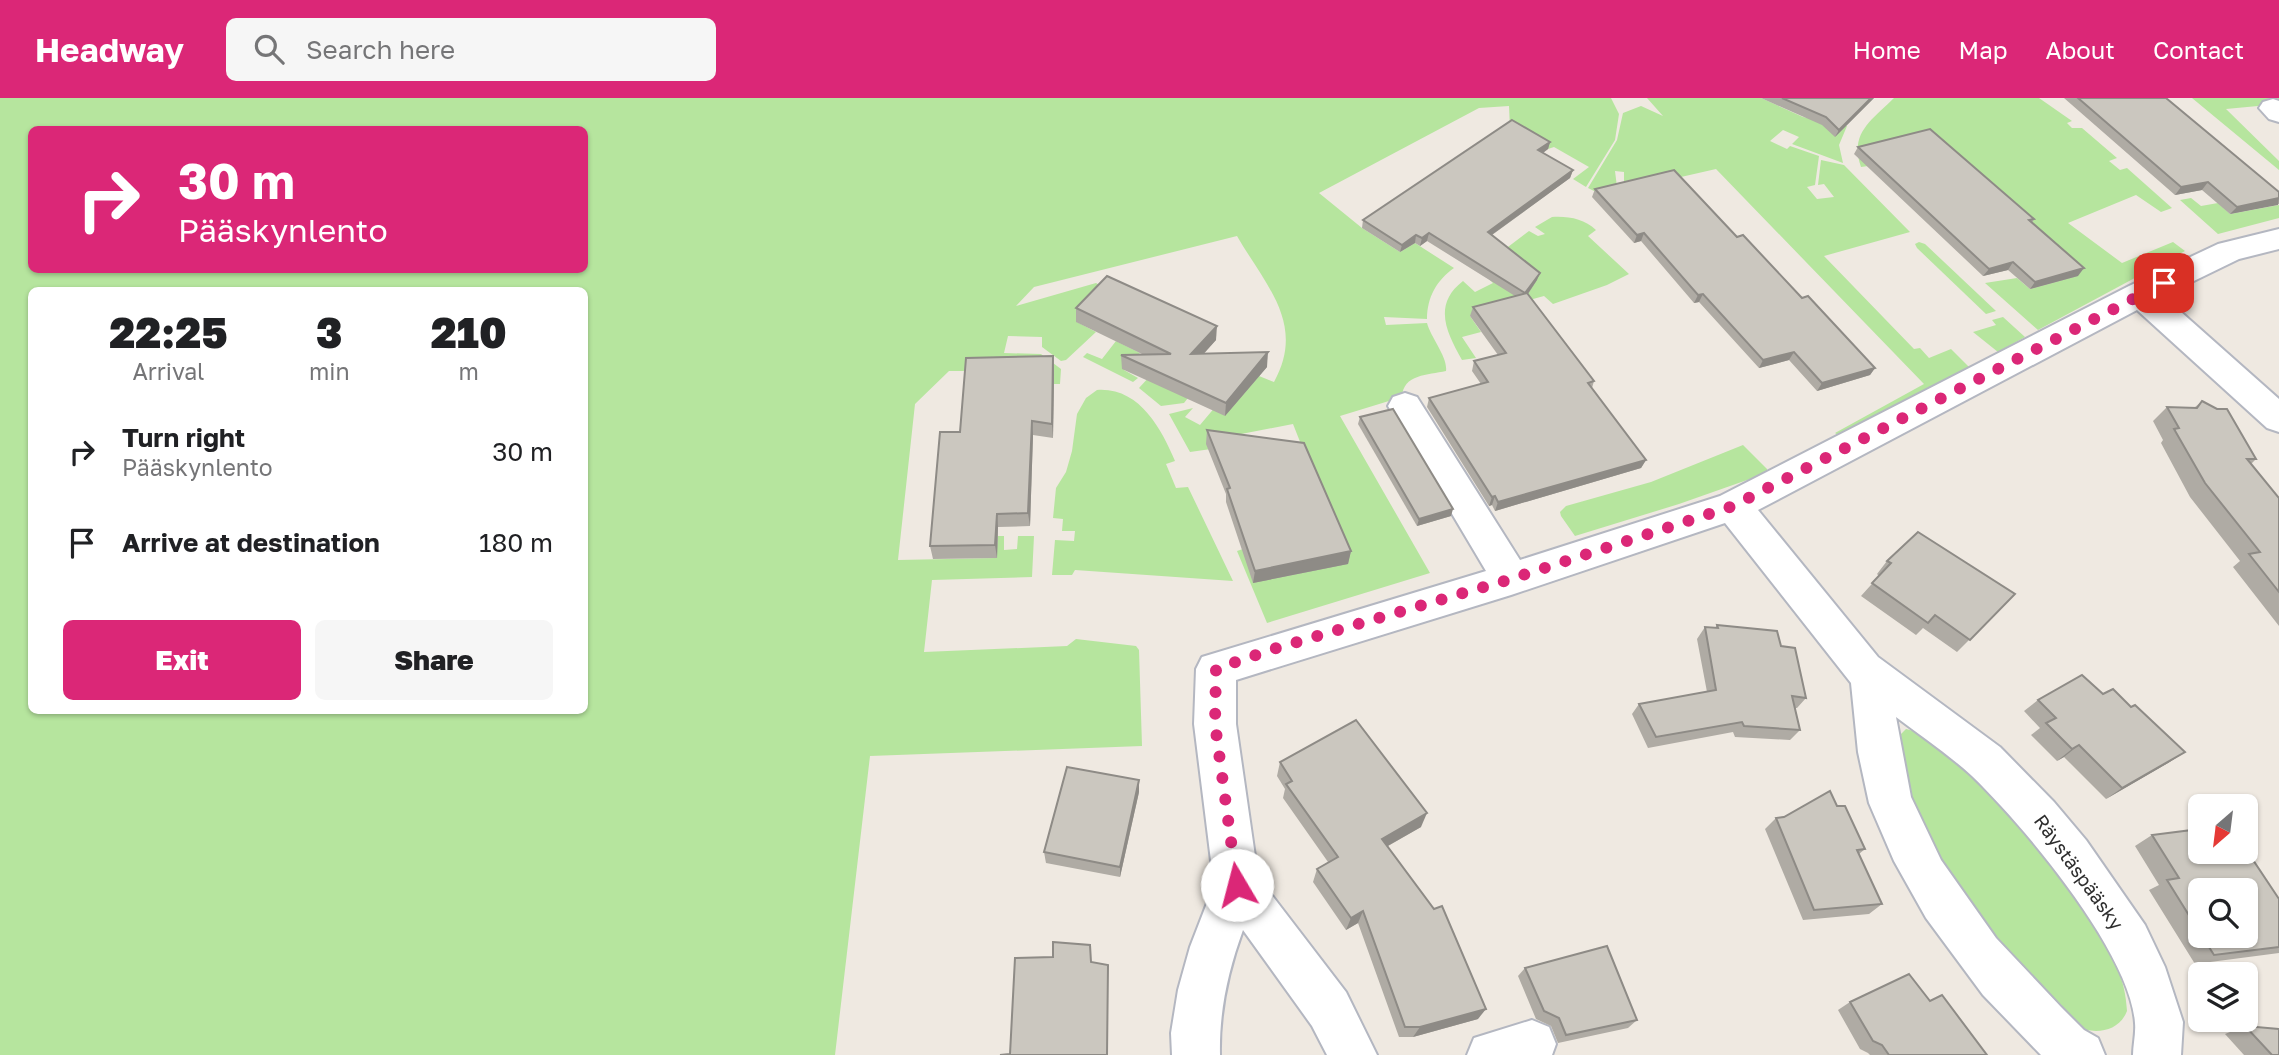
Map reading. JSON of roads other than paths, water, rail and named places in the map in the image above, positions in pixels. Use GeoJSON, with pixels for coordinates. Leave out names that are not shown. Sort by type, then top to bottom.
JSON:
{"type":"FeatureCollection","features":[{"type":"Feature","properties":{"kind":"street"},"geometry":{"type":"LineString","coordinates":[[1196,1055],[1194,1028],[1211,955],[1237,885],[1215,724],[1216,669],[1270,650],[1511,579],[1733,506],[2140,294],[2229,251],[2279,239]]}},
{"type":"Feature","properties":{"kind":"street"},"geometry":{"type":"LineString","coordinates":[[2140,294],[2279,419]]}},
{"type":"Feature","properties":{"kind":"street"},"geometry":{"type":"LineString","coordinates":[[1405,406],[1511,579]]}},
{"type":"Feature","properties":{"kind":"street","name":"Räystäspääsky"},"geometry":{"type":"LineString","coordinates":[[1733,506],[1871,676],[1955,736],[1986,762],[2017,790],[2053,830],[2135,953],[2147,978],[2160,1027],[2157,1055]]}},
{"type":"Feature","properties":{"kind":"street"},"geometry":{"type":"LineString","coordinates":[[1871,676],[1877,734],[1889,798],[1928,883],[1963,936],[1998,978],[2067,1047],[2081,1055]]}},
{"type":"Feature","properties":{"kind":"street"},"geometry":{"type":"LineString","coordinates":[[1237,885],[1329,1009],[1353,1055]]}}]}
